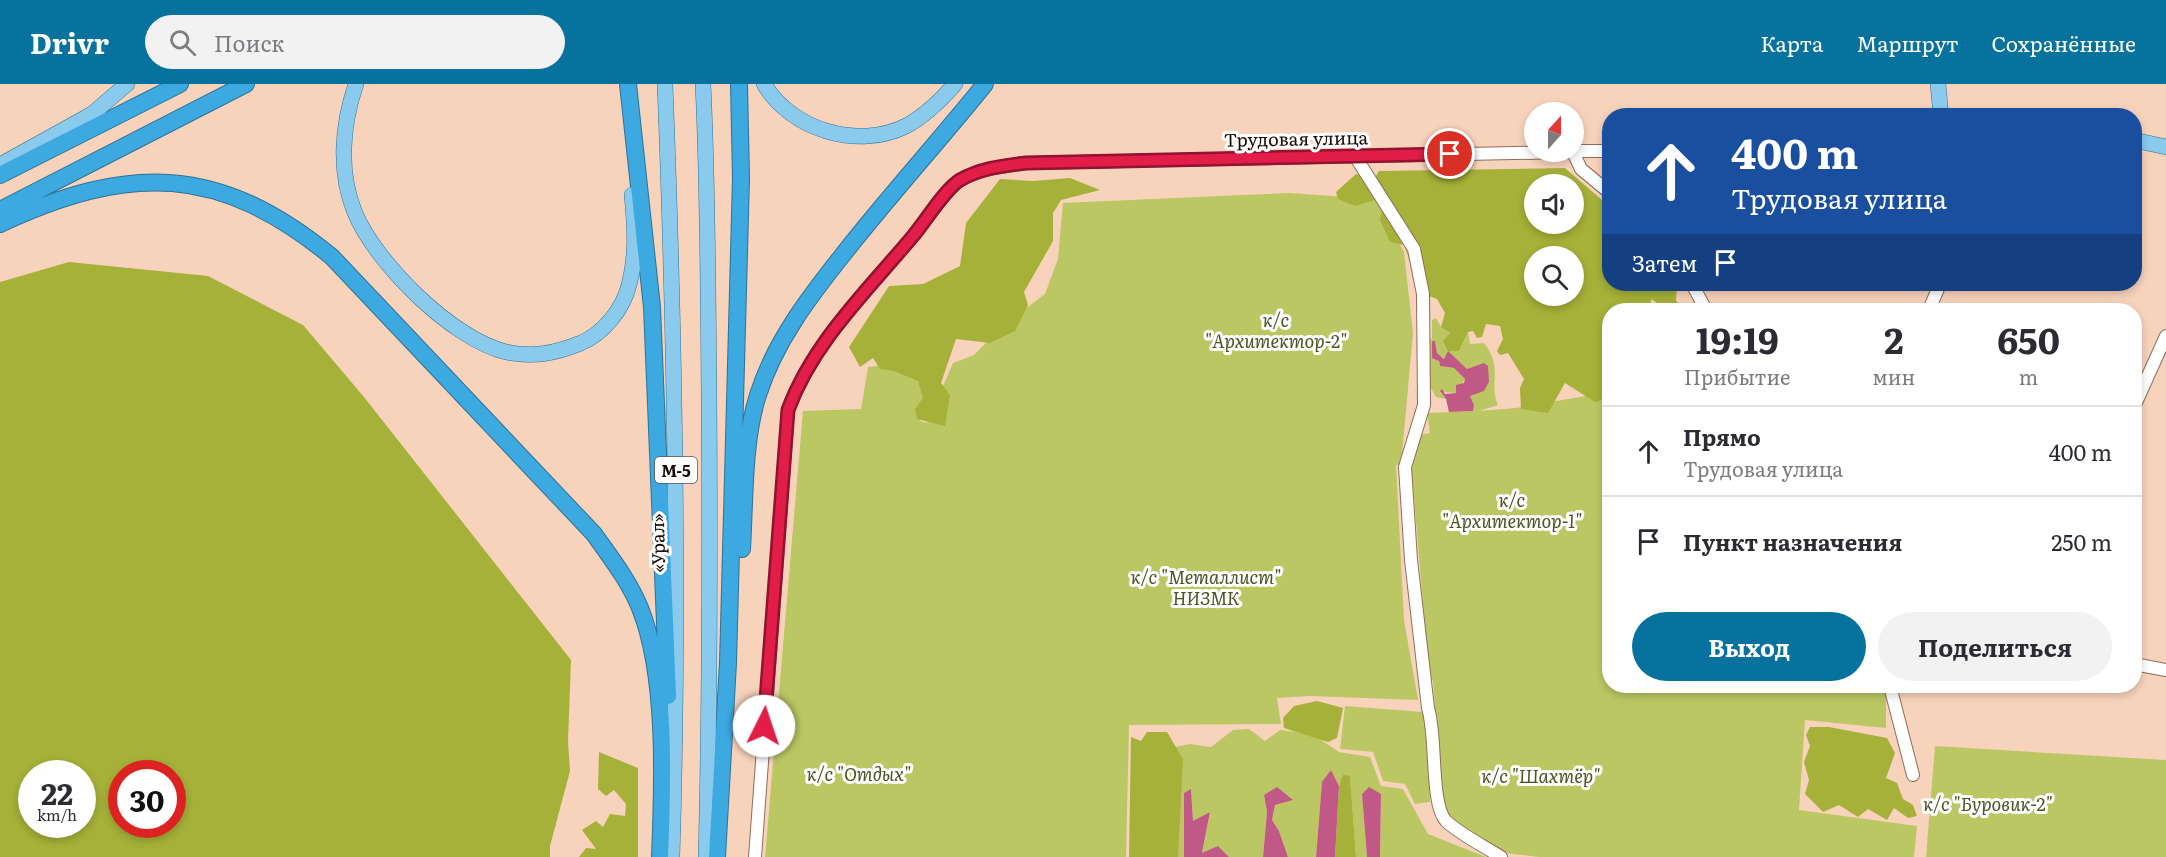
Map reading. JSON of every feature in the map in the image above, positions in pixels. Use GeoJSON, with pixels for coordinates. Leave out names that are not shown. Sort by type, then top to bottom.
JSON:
{"type":"FeatureCollection","features":[{"type":"Feature","properties":{"kind":"highway"},"geometry":{"type":"LineString","coordinates":[[0,175],[180,84]]}},
{"type":"Feature","properties":{"kind":"highway"},"geometry":{"type":"LineString","coordinates":[[0,210],[88,167],[246,84]]}},
{"type":"Feature","properties":{"kind":"highway"},"geometry":{"type":"LineString","coordinates":[[628,84],[652,307],[665,576],[669,710],[664,855]]}},
{"type":"Feature","properties":{"kind":"highway"},"geometry":{"type":"LineString","coordinates":[[717,857],[728,663],[741,178],[739,84]]}},
{"type":"Feature","properties":{"kind":"highway"},"geometry":{"type":"LineString","coordinates":[[728,663],[740,574],[750,435],[757,397],[771,359],[783,336],[823,280],[985,84]]}},
{"type":"Feature","properties":{"kind":"highway"},"geometry":{"type":"LineString","coordinates":[[0,224],[37,207],[98,187],[126,184],[173,184],[228,194],[268,212],[297,229],[332,257],[594,534],[623,574],[640,608],[652,647],[658,685],[664,855]]}},
{"type":"Feature","properties":{"kind":"main road"},"geometry":{"type":"LineString","coordinates":[[0,165],[92,114],[127,84]]}},
{"type":"Feature","properties":{"kind":"main road"},"geometry":{"type":"LineString","coordinates":[[356,84],[347,112],[344,162],[354,212],[367,237],[381,258],[408,286],[456,326],[484,344],[520,354],[555,353],[589,339],[604,327],[619,309],[629,288],[636,254],[630,173],[630,106]]}},
{"type":"Feature","properties":{"kind":"main road","name":"«Урал»"},"geometry":{"type":"LineString","coordinates":[[664,855],[677,586],[675,367],[665,84]]}},
{"type":"Feature","properties":{"kind":"main road","name":"М-5"},"geometry":{"type":"LineString","coordinates":[[703,84],[708,243],[711,694],[706,857]]}},
{"type":"Feature","properties":{"kind":"main road"},"geometry":{"type":"LineString","coordinates":[[764,84],[770,95],[801,121],[816,128],[861,136],[882,134],[904,127],[930,110],[955,84]]}},
{"type":"Feature","properties":{"kind":"main road"},"geometry":{"type":"LineString","coordinates":[[1938,84],[1940,108]]}},
{"type":"Feature","properties":{"kind":"main road"},"geometry":{"type":"LineString","coordinates":[[2142,142],[2166,147]]}},
{"type":"Feature","properties":{"kind":"street"},"geometry":{"type":"LineString","coordinates":[[1584,151],[1602,151]]}},
{"type":"Feature","properties":{"kind":"street","name":"Трудовая улица"},"geometry":{"type":"LineString","coordinates":[[755,857],[788,410],[800,378],[865,291],[958,182],[988,168],[1026,163],[1524,153]]}},
{"type":"Feature","properties":{"kind":"street"},"geometry":{"type":"LineString","coordinates":[[1355,156],[1414,249],[1423,294],[1425,405],[1405,467],[1411,560],[1428,708],[1433,724],[1438,807],[1446,820],[1501,857]]}},
{"type":"Feature","properties":{"kind":"street"},"geometry":{"type":"LineString","coordinates":[[1578,162],[1581,169],[1602,186]]}},
{"type":"Feature","properties":{"kind":"street"},"geometry":{"type":"LineString","coordinates":[[2142,389],[2166,336]]}},
{"type":"Feature","properties":{"kind":"street"},"geometry":{"type":"LineString","coordinates":[[2142,666],[2166,670]]}},
{"type":"Feature","properties":{"kind":"street"},"geometry":{"type":"LineString","coordinates":[[1892,693],[1913,775]]}},
{"type":"Feature","properties":{"kind":"green space"},"geometry":{"type":"Polygon","coordinates":[[[1565,168],[1572,174],[1524,174],[1524,234],[1584,234],[1584,184],[1602,200],[1602,291],[1677,291],[1676,301],[1678,303],[1657,303],[1652,299],[1650,303],[1602,303],[1602,400],[1595,402],[1565,383],[1548,413],[1521,409],[1520,388],[1524,379],[1508,353],[1500,355],[1497,351],[1503,339],[1500,326],[1486,324],[1482,337],[1477,338],[1473,331],[1468,332],[1459,351],[1448,351],[1443,341],[1450,333],[1441,327],[1445,313],[1437,299],[1429,296],[1424,269],[1413,269],[1404,245],[1390,242],[1380,220],[1385,197],[1355,206],[1338,199],[1336,192],[1356,174],[1374,179],[1379,171],[1565,168]]]}},
{"type":"Feature","properties":{"kind":"green space"},"geometry":{"type":"Polygon","coordinates":[[[1070,178],[1100,190],[1061,200],[1053,213],[1053,241],[1024,292],[1028,305],[1015,331],[990,343],[956,339],[941,383],[950,395],[945,426],[917,419],[915,409],[923,398],[918,381],[894,371],[880,369],[873,358],[860,367],[849,347],[889,286],[923,284],[960,266],[966,223],[1000,179],[1033,181],[1070,178]]]}},
{"type":"Feature","properties":{"kind":"green space"},"geometry":{"type":"Polygon","coordinates":[[[1289,193],[1377,199],[1404,252],[1413,333],[1401,465],[1396,465],[1404,620],[1418,700],[1310,696],[1277,698],[1281,724],[1129,725],[1126,857],[765,857],[803,411],[861,409],[868,367],[928,360],[920,421],[927,423],[953,363],[974,355],[1004,325],[1045,294],[1058,259],[1063,203],[1289,193]]]}},
{"type":"Feature","properties":{"kind":"green space"},"geometry":{"type":"Polygon","coordinates":[[[69,262],[208,276],[303,325],[364,397],[571,660],[568,741],[570,771],[550,846],[550,857],[0,857],[0,282],[69,262]]]}},
{"type":"Feature","properties":{"kind":"green space","name":"к/с \"Архитектор-1\""},"geometry":{"type":"Polygon","coordinates":[[[1436,318],[1441,327],[1450,333],[1459,351],[1468,332],[1470,344],[1484,343],[1490,352],[1495,368],[1494,390],[1498,405],[1479,411],[1516,408],[1602,393],[1602,693],[1885,693],[1886,728],[1805,720],[1799,810],[1917,826],[1914,857],[1539,857],[1506,853],[1450,820],[1442,806],[1433,681],[1429,675],[1411,462],[1420,435],[1430,433],[1427,413],[1473,411],[1474,405],[1469,396],[1484,364],[1467,369],[1448,352],[1445,359],[1437,353],[1435,341],[1432,341],[1440,366],[1454,368],[1465,379],[1457,393],[1440,392],[1446,399],[1436,397],[1428,383],[1427,341],[1432,339],[1432,320],[1436,318]]]}},
{"type":"Feature","properties":{"kind":"green space"},"geometry":{"type":"Polygon","coordinates":[[[1317,701],[1343,708],[1337,738],[1328,742],[1284,728],[1283,718],[1294,706],[1317,701]]]}},
{"type":"Feature","properties":{"kind":"green space","name":"к/с \"Шахтёр\""},"geometry":{"type":"Polygon","coordinates":[[[1345,706],[1423,712],[1428,729],[1430,802],[1415,804],[1405,784],[1383,781],[1373,752],[1340,749],[1345,706]]]}},
{"type":"Feature","properties":{"kind":"green space"},"geometry":{"type":"Polygon","coordinates":[[[1810,727],[1829,727],[1887,738],[1895,753],[1886,778],[1897,783],[1903,799],[1913,805],[1917,816],[1908,818],[1894,808],[1887,820],[1868,809],[1858,817],[1839,805],[1823,812],[1805,794],[1809,780],[1804,762],[1810,746],[1806,735],[1810,727]]]}},
{"type":"Feature","properties":{"kind":"green space"},"geometry":{"type":"Polygon","coordinates":[[[1249,729],[1265,741],[1280,730],[1312,734],[1339,752],[1370,757],[1381,786],[1403,789],[1428,834],[1486,857],[1380,857],[1381,794],[1362,794],[1367,857],[1356,857],[1350,776],[1343,776],[1339,786],[1331,770],[1322,783],[1316,857],[1288,857],[1279,831],[1272,820],[1275,805],[1292,800],[1264,795],[1267,812],[1263,857],[1229,857],[1217,847],[1202,854],[1210,812],[1193,822],[1191,790],[1184,793],[1184,857],[1143,857],[1151,752],[1190,744],[1211,747],[1233,730],[1249,729]]]}},
{"type":"Feature","properties":{"kind":"green space"},"geometry":{"type":"Polygon","coordinates":[[[1147,732],[1167,732],[1183,759],[1178,857],[1129,857],[1131,737],[1141,741],[1147,732]]]}},
{"type":"Feature","properties":{"kind":"green space","name":"к/с \"Буровик-2\""},"geometry":{"type":"Polygon","coordinates":[[[1935,746],[2166,760],[2166,857],[1926,857],[1935,746]]]}},
{"type":"Feature","properties":{"kind":"green space"},"geometry":{"type":"Polygon","coordinates":[[[599,752],[638,768],[638,857],[579,857],[586,848],[596,849],[582,830],[596,821],[603,827],[610,814],[625,816],[626,804],[614,790],[606,796],[598,789],[599,752]]]}},
{"type":"Feature","properties":{"kind":"green space"},"geometry":{"type":"Polygon","coordinates":[[[1343,775],[1350,776],[1356,857],[1335,857],[1339,786],[1343,775]]]}},
{"type":"Feature","properties":{"kind":"shaded area"},"geometry":{"type":"Polygon","coordinates":[[[1432,341],[1435,341],[1437,353],[1444,359],[1448,351],[1467,369],[1484,363],[1488,366],[1489,382],[1484,391],[1470,396],[1474,405],[1473,411],[1449,412],[1446,399],[1440,391],[1442,389],[1445,394],[1456,393],[1456,385],[1464,383],[1465,379],[1454,368],[1440,366],[1439,361],[1432,358],[1432,341]]]}},
{"type":"Feature","properties":{"kind":"shaded area"},"geometry":{"type":"Polygon","coordinates":[[[1331,770],[1339,786],[1335,857],[1316,857],[1322,782],[1331,770]]]}},
{"type":"Feature","properties":{"kind":"shaded area"},"geometry":{"type":"Polygon","coordinates":[[[1277,787],[1293,800],[1275,805],[1272,820],[1279,831],[1288,857],[1263,857],[1267,812],[1264,795],[1277,787]]]}},
{"type":"Feature","properties":{"kind":"shaded area"},"geometry":{"type":"Polygon","coordinates":[[[1369,787],[1381,794],[1380,857],[1367,857],[1362,794],[1369,787]]]}},
{"type":"Feature","properties":{"kind":"shaded area"},"geometry":{"type":"Polygon","coordinates":[[[1191,789],[1193,821],[1210,812],[1202,853],[1218,846],[1229,857],[1184,857],[1184,793],[1191,789]]]}},
{"type":"Feature","properties":{"kind":"route"},"geometry":{"type":"LineString","coordinates":[[764,726],[788,410],[800,378],[818,351],[865,291],[958,182],[988,168],[1026,163],[1450,154]]}},
{"type":"Feature","properties":{"kind":"park label","name":"к/с \"Архитектор-2\""},"geometry":{"type":"Point","coordinates":[1276,329]}},
{"type":"Feature","properties":{"kind":"park label","name":"к/с \"Металлист\" НИЗМК"},"geometry":{"type":"Point","coordinates":[1206,586]}},
{"type":"Feature","properties":{"kind":"park label","name":"к/с \"Отдых\""},"geometry":{"type":"Point","coordinates":[859,773]}}]}
